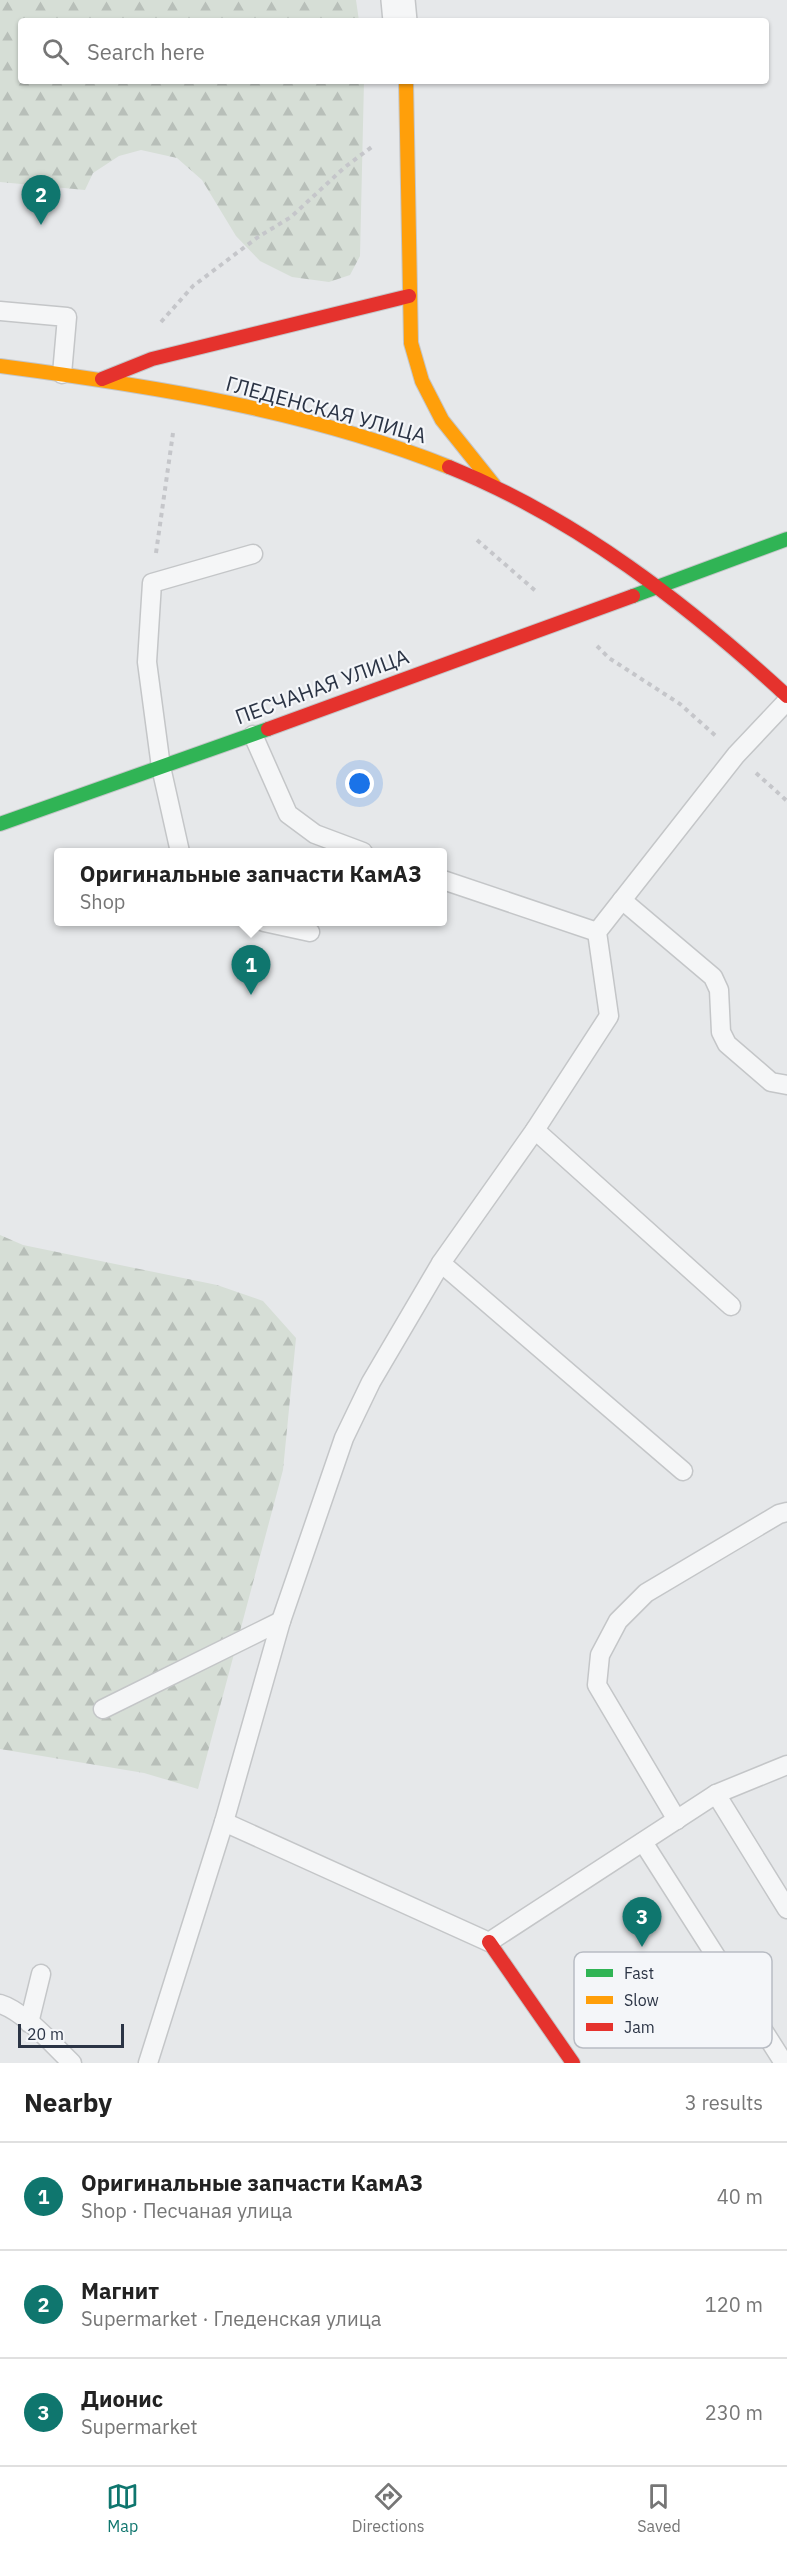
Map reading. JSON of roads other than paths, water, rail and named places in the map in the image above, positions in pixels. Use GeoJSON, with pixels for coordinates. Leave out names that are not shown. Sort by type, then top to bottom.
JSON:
{"type":"FeatureCollection","features":[{"type":"Feature","properties":{"kind":"main road"},"geometry":{"type":"LineString","coordinates":[[406,84],[411,343],[422,381],[442,420],[497,489]]}},
{"type":"Feature","properties":{"kind":"main road"},"geometry":{"type":"LineString","coordinates":[[102,379],[152,358],[409,296]]}},
{"type":"Feature","properties":{"kind":"main road","name":"ГЛЕДЕНСКАЯ УЛИЦА"},"geometry":{"type":"LineString","coordinates":[[0,366],[102,379],[251,408],[341,431],[422,456],[497,489],[594,545],[657,585],[762,672],[787,696]]}},
{"type":"Feature","properties":{"kind":"main road","name":"ПЕСЧАНАЯ УЛИЦА"},"geometry":{"type":"LineString","coordinates":[[0,824],[253,735],[787,539]]}},
{"type":"Feature","properties":{"kind":"main road"},"geometry":{"type":"LineString","coordinates":[[489,1942],[573,2063]]}},
{"type":"Feature","properties":{"kind":"street"},"geometry":{"type":"LineString","coordinates":[[398,0],[400,18]]}},
{"type":"Feature","properties":{"kind":"lane"},"geometry":{"type":"LineString","coordinates":[[0,311],[67,317],[63,374]]}},
{"type":"Feature","properties":{"kind":"lane"},"geometry":{"type":"LineString","coordinates":[[179,848],[161,767],[147,662],[152,583],[253,554]]}},
{"type":"Feature","properties":{"kind":"lane"},"geometry":{"type":"LineString","coordinates":[[148,2063],[224,1822],[281,1621],[344,1438],[371,1382],[441,1263],[535,1130],[609,1016],[597,932],[736,755],[787,701]]}},
{"type":"Feature","properties":{"kind":"lane"},"geometry":{"type":"LineString","coordinates":[[253,735],[288,814],[315,834],[352,848]]}},
{"type":"Feature","properties":{"kind":"lane"},"geometry":{"type":"LineString","coordinates":[[447,881],[597,932]]}},
{"type":"Feature","properties":{"kind":"lane"},"geometry":{"type":"LineString","coordinates":[[622,900],[712,977],[719,990],[722,1032],[727,1044],[771,1082],[787,1085]]}},
{"type":"Feature","properties":{"kind":"lane"},"geometry":{"type":"LineString","coordinates":[[285,926],[310,932]]}},
{"type":"Feature","properties":{"kind":"lane"},"geometry":{"type":"LineString","coordinates":[[535,1130],[731,1306]]}},
{"type":"Feature","properties":{"kind":"lane"},"geometry":{"type":"LineString","coordinates":[[441,1263],[683,1471]]}},
{"type":"Feature","properties":{"kind":"lane"},"geometry":{"type":"LineString","coordinates":[[677,1820],[597,1685],[600,1655],[618,1621],[646,1593],[779,1514],[787,1512]]}},
{"type":"Feature","properties":{"kind":"lane"},"geometry":{"type":"LineString","coordinates":[[103,1709],[281,1621]]}},
{"type":"Feature","properties":{"kind":"lane"},"geometry":{"type":"LineString","coordinates":[[224,1822],[489,1942],[716,1794],[787,1765]]}},
{"type":"Feature","properties":{"kind":"lane"},"geometry":{"type":"LineString","coordinates":[[716,1794],[787,1909]]}},
{"type":"Feature","properties":{"kind":"lane"},"geometry":{"type":"LineString","coordinates":[[643,1842],[713,1952]]}},
{"type":"Feature","properties":{"kind":"lane"},"geometry":{"type":"LineString","coordinates":[[29,2023],[41,1974]]}},
{"type":"Feature","properties":{"kind":"lane"},"geometry":{"type":"LineString","coordinates":[[0,2004],[29,2023],[72,2063]]}},
{"type":"Feature","properties":{"kind":"lane"},"geometry":{"type":"LineString","coordinates":[[772,2044],[784,2063]]}},
{"type":"Feature","properties":{"kind":"place","name":"Магнит"},"geometry":{"type":"Point","coordinates":[41,225]}},
{"type":"Feature","properties":{"kind":"place","name":"Оригинальные запчасти КамАЗ"},"geometry":{"type":"Point","coordinates":[251,995]}},
{"type":"Feature","properties":{"kind":"place","name":"Дионис"},"geometry":{"type":"Point","coordinates":[642,1947]}}]}
